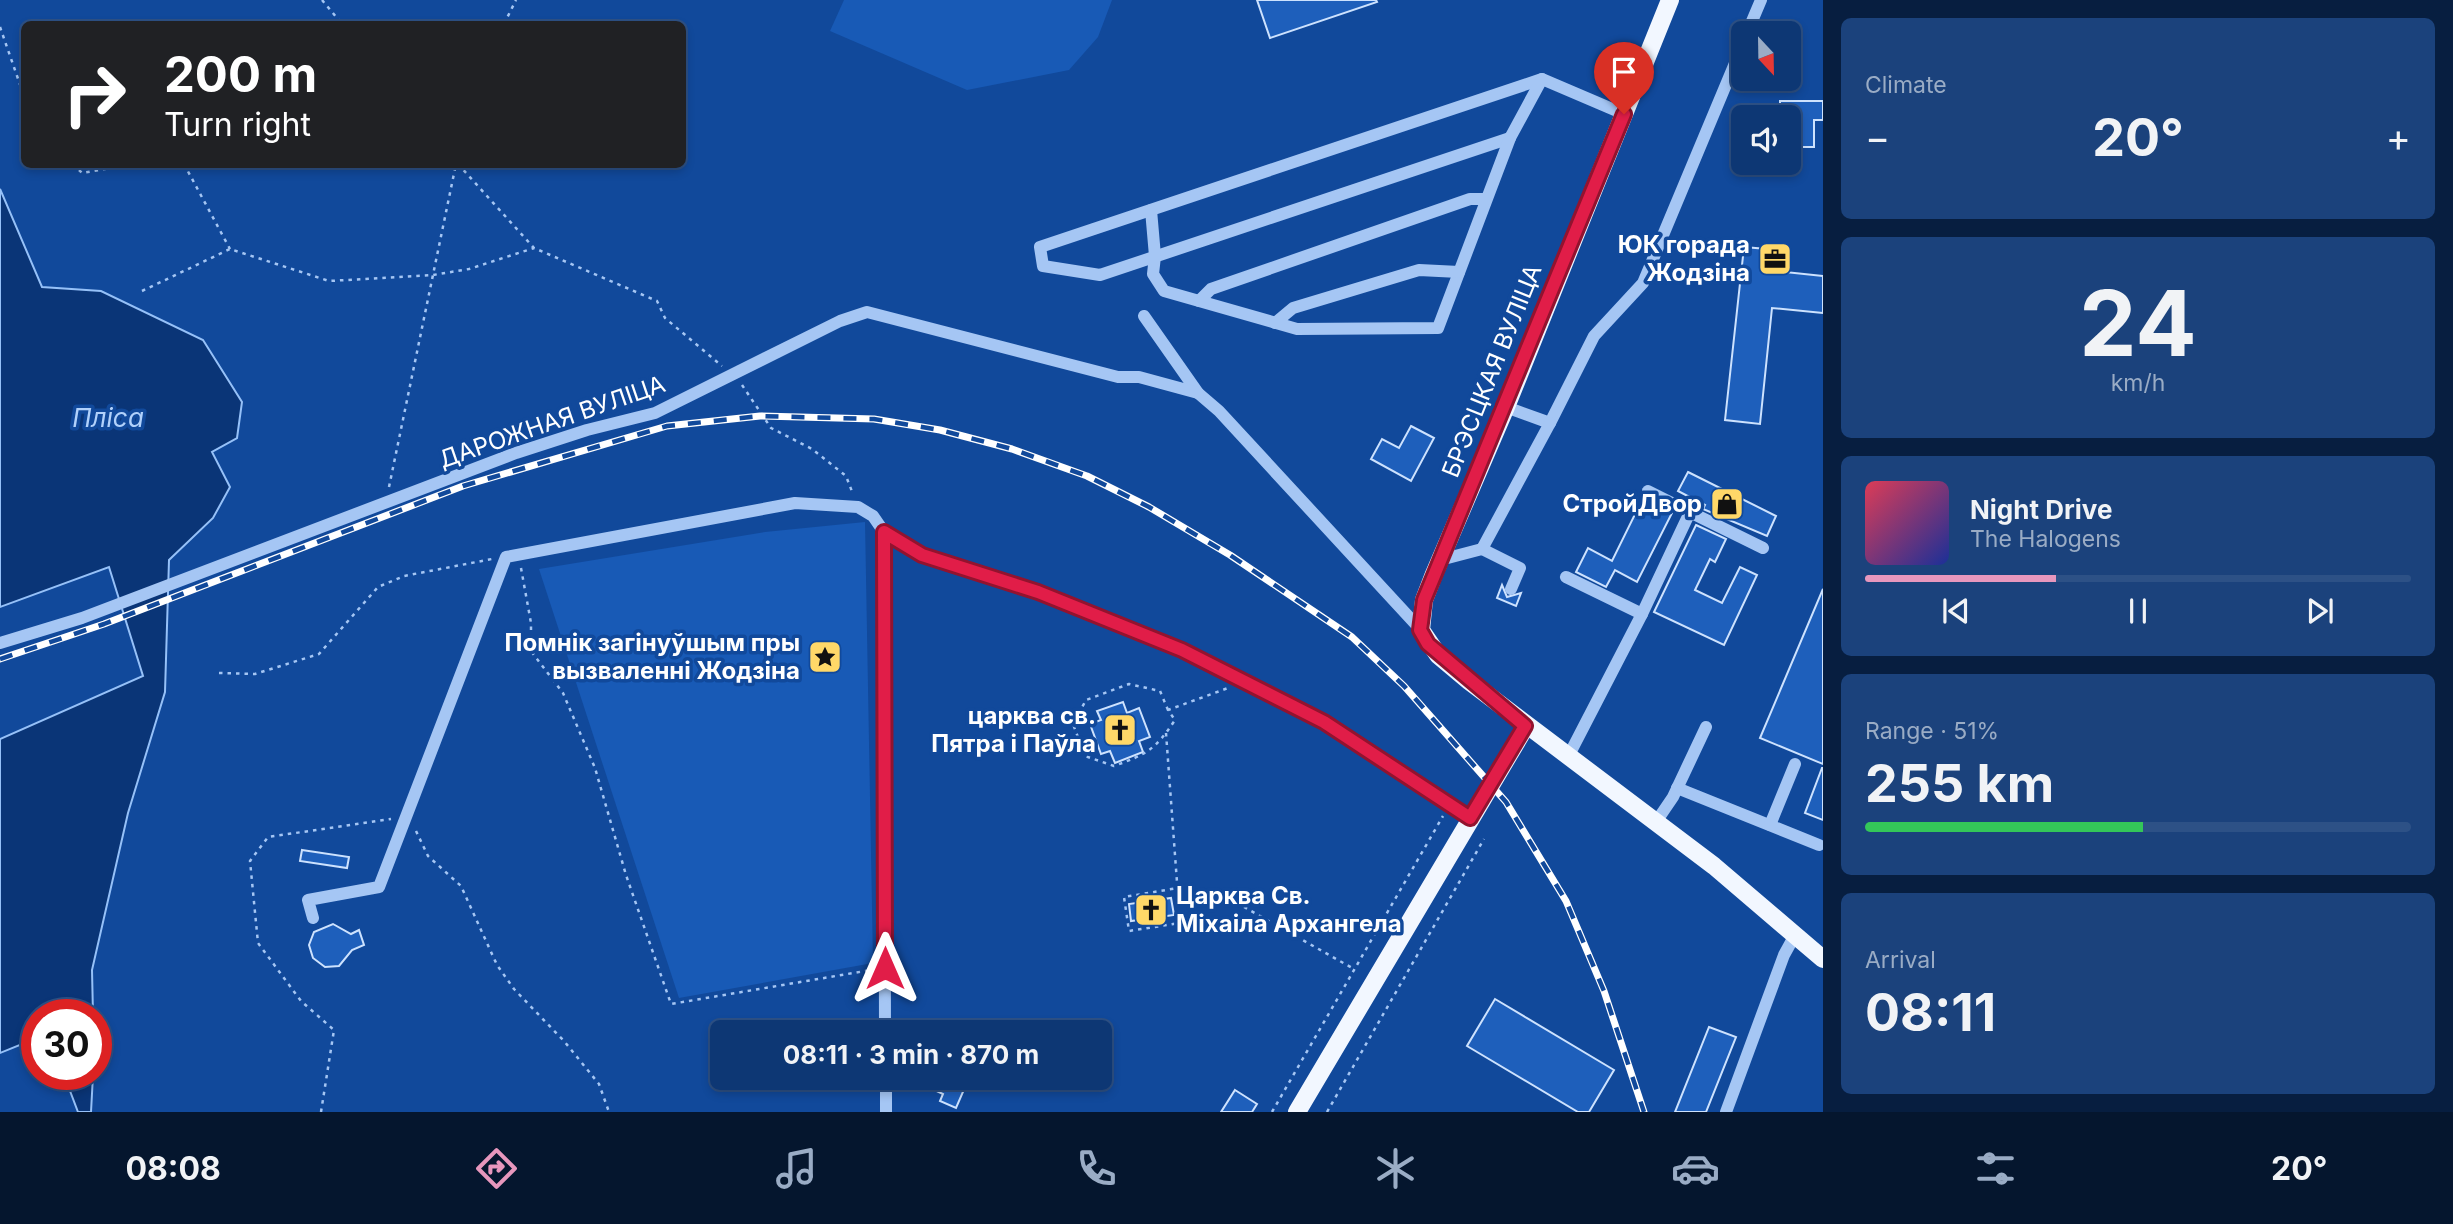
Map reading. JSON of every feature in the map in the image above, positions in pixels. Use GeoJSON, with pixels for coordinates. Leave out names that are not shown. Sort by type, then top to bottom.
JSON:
{"type":"FeatureCollection","features":[{"type":"Feature","properties":{"kind":"main road","name":"БРЭСЦКАЯ ВУЛІЦА"},"geometry":{"type":"LineString","coordinates":[[1420,630],[1424,600],[1506,407],[1670,0]]}},
{"type":"Feature","properties":{"kind":"main road"},"geometry":{"type":"LineString","coordinates":[[1420,630],[1438,655],[1525,726],[1714,866],[1822,955]]}},
{"type":"Feature","properties":{"kind":"main road"},"geometry":{"type":"LineString","coordinates":[[1297,1112],[1525,726]]}},
{"type":"Feature","properties":{"kind":"street"},"geometry":{"type":"LineString","coordinates":[[1753,21],[1761,0]]}},
{"type":"Feature","properties":{"kind":"street"},"geometry":{"type":"LineString","coordinates":[[1482,549],[1594,336],[1643,283],[1731,73]]}},
{"type":"Feature","properties":{"kind":"street"},"geometry":{"type":"LineString","coordinates":[[1510,138],[1100,275],[1043,266],[1040,247],[1542,79],[1624,114]]}},
{"type":"Feature","properties":{"kind":"street"},"geometry":{"type":"LineString","coordinates":[[1151,210],[1155,257],[1153,274],[1164,291],[1297,329],[1438,328],[1510,138],[1542,79]]}},
{"type":"Feature","properties":{"kind":"street"},"geometry":{"type":"LineString","coordinates":[[1199,302],[1211,289],[1470,199],[1486,200]]}},
{"type":"Feature","properties":{"kind":"street"},"geometry":{"type":"LineString","coordinates":[[1275,323],[1293,308],[1419,271],[1459,272]]}},
{"type":"Feature","properties":{"kind":"street","name":"ДАРОЖНАЯ ВУЛІЦА"},"geometry":{"type":"LineString","coordinates":[[0,643],[99,611],[387,501],[575,434],[655,414],[841,321],[867,312],[1118,377],[1139,377],[1198,393]]}},
{"type":"Feature","properties":{"kind":"street"},"geometry":{"type":"LineString","coordinates":[[1144,316],[1198,393],[1219,411],[1420,630]]}},
{"type":"Feature","properties":{"kind":"street"},"geometry":{"type":"LineString","coordinates":[[1506,407],[1550,423]]}},
{"type":"Feature","properties":{"kind":"street"},"geometry":{"type":"LineString","coordinates":[[1648,491],[1763,548]]}},
{"type":"Feature","properties":{"kind":"street"},"geometry":{"type":"LineString","coordinates":[[313,918],[308,900],[379,887],[512,556],[795,503],[858,507],[873,516],[884,532],[922,555],[1038,592],[1182,650],[1324,722],[1470,818]]}},
{"type":"Feature","properties":{"kind":"street"},"geometry":{"type":"LineString","coordinates":[[1567,757],[1642,614],[1690,512]]}},
{"type":"Feature","properties":{"kind":"street"},"geometry":{"type":"LineString","coordinates":[[884,532],[886,1020]]}},
{"type":"Feature","properties":{"kind":"street"},"geometry":{"type":"LineString","coordinates":[[1440,560],[1482,549],[1520,568],[1511,589]]}},
{"type":"Feature","properties":{"kind":"street"},"geometry":{"type":"LineString","coordinates":[[1566,577],[1642,614]]}},
{"type":"Feature","properties":{"kind":"street"},"geometry":{"type":"LineString","coordinates":[[1656,822],[1677,788],[1706,727]]}},
{"type":"Feature","properties":{"kind":"street"},"geometry":{"type":"LineString","coordinates":[[1770,825],[1795,764]]}},
{"type":"Feature","properties":{"kind":"street"},"geometry":{"type":"LineString","coordinates":[[1677,788],[1819,845]]}},
{"type":"Feature","properties":{"kind":"street"},"geometry":{"type":"LineString","coordinates":[[1726,1112],[1784,955],[1795,935]]}},
{"type":"Feature","properties":{"kind":"street"},"geometry":{"type":"LineString","coordinates":[[886,1090],[886,1112]]}},
{"type":"Feature","properties":{"kind":"path"},"geometry":{"type":"LineString","coordinates":[[322,0],[340,21]]}},
{"type":"Feature","properties":{"kind":"path"},"geometry":{"type":"LineString","coordinates":[[506,21],[516,0]]}},
{"type":"Feature","properties":{"kind":"path"},"geometry":{"type":"LineString","coordinates":[[0,27],[21,87]]}},
{"type":"Feature","properties":{"kind":"path"},"geometry":{"type":"LineString","coordinates":[[77,168],[82,173],[111,168]]}},
{"type":"Feature","properties":{"kind":"path"},"geometry":{"type":"LineString","coordinates":[[186,168],[230,249]]}},
{"type":"Feature","properties":{"kind":"path"},"geometry":{"type":"LineString","coordinates":[[387,501],[456,168]]}},
{"type":"Feature","properties":{"kind":"path"},"geometry":{"type":"LineString","coordinates":[[461,168],[534,248],[657,301],[665,318],[733,375],[771,428],[812,449],[846,476],[858,507]]}},
{"type":"Feature","properties":{"kind":"path"},"geometry":{"type":"LineString","coordinates":[[142,291],[230,249],[329,281],[433,275],[469,269],[534,248]]}},
{"type":"Feature","properties":{"kind":"path"},"geometry":{"type":"LineString","coordinates":[[219,673],[255,674],[319,654],[378,587],[404,576],[512,556],[531,623],[531,651],[563,693],[595,768],[626,875],[671,1004],[885,968]]}},
{"type":"Feature","properties":{"kind":"path"},"geometry":{"type":"LineString","coordinates":[[1168,710],[1228,688],[1234,676]]}},
{"type":"Feature","properties":{"kind":"path"},"geometry":{"type":"LineString","coordinates":[[1129,684],[1160,691],[1168,710],[1175,720],[1150,753],[1114,766],[1085,756],[1073,724],[1086,700],[1129,684]]}},
{"type":"Feature","properties":{"kind":"path"},"geometry":{"type":"LineString","coordinates":[[1167,733],[1178,888],[1180,923],[1129,931],[1124,897],[1178,888]]}},
{"type":"Feature","properties":{"kind":"path"},"geometry":{"type":"LineString","coordinates":[[407,813],[428,856],[461,886],[497,965],[514,989],[564,1041],[599,1084],[609,1112]]}},
{"type":"Feature","properties":{"kind":"path"},"geometry":{"type":"LineString","coordinates":[[1272,1112],[1445,813]]}},
{"type":"Feature","properties":{"kind":"path"},"geometry":{"type":"LineString","coordinates":[[1327,1112],[1484,839]]}},
{"type":"Feature","properties":{"kind":"path"},"geometry":{"type":"LineString","coordinates":[[1244,907],[1354,970]]}},
{"type":"Feature","properties":{"kind":"shaded area"},"geometry":{"type":"Polygon","coordinates":[[[844,0],[1112,0],[1098,37],[1069,70],[967,90],[830,31],[844,0]]]}},
{"type":"Feature","properties":{"kind":"shaded area"},"geometry":{"type":"Polygon","coordinates":[[[865,522],[873,963],[679,998],[539,569],[765,532],[865,522]]]}},
{"type":"Feature","properties":{"kind":"water","name":"Пліса"},"geometry":{"type":"Polygon","coordinates":[[[0,189],[42,287],[101,291],[203,340],[242,402],[237,438],[212,452],[230,487],[213,518],[169,560],[165,692],[128,813],[92,970],[93,999],[21,999],[21,1044],[0,1053],[0,739],[143,676],[109,567],[0,607],[0,189]]]}},
{"type":"Feature","properties":{"kind":"water"},"geometry":{"type":"Polygon","coordinates":[[[70,1090],[92,1090],[91,1112],[78,1112],[70,1090]]]}},
{"type":"Feature","properties":{"kind":"building"},"geometry":{"type":"Polygon","coordinates":[[[1257,0],[1376,0],[1377,2],[1270,38],[1257,0]]]}},
{"type":"Feature","properties":{"kind":"building"},"geometry":{"type":"Polygon","coordinates":[[[1780,101],[1823,101],[1823,120],[1814,120],[1814,147],[1801,147],[1801,105],[1780,105],[1780,101]]]}},
{"type":"Feature","properties":{"kind":"building"},"geometry":{"type":"Polygon","coordinates":[[[1744,247],[1778,250],[1776,271],[1823,276],[1823,313],[1772,308],[1760,424],[1725,420],[1744,247]]]}},
{"type":"Feature","properties":{"kind":"building"},"geometry":{"type":"Polygon","coordinates":[[[1411,426],[1434,438],[1411,481],[1371,459],[1382,439],[1399,448],[1411,426]]]}},
{"type":"Feature","properties":{"kind":"building","name":"СтройДвор"},"geometry":{"type":"Polygon","coordinates":[[[1688,472],[1776,516],[1767,536],[1703,509],[1705,505],[1678,491],[1688,472]]]}},
{"type":"Feature","properties":{"kind":"building"},"geometry":{"type":"Polygon","coordinates":[[[1643,498],[1672,513],[1637,582],[1615,570],[1606,587],[1576,572],[1588,548],[1612,561],[1643,498]]]}},
{"type":"Feature","properties":{"kind":"building"},"geometry":{"type":"Polygon","coordinates":[[[1696,525],[1726,539],[1715,562],[1710,559],[1695,590],[1722,603],[1740,567],[1757,575],[1724,645],[1654,612],[1696,525]]]}},
{"type":"Feature","properties":{"kind":"building"},"geometry":{"type":"Polygon","coordinates":[[[1502,585],[1507,597],[1521,593],[1516,606],[1497,598],[1502,585]]]}},
{"type":"Feature","properties":{"kind":"building"},"geometry":{"type":"Polygon","coordinates":[[[1823,589],[1823,764],[1760,738],[1823,589]]]}},
{"type":"Feature","properties":{"kind":"building","name":"царква св. Пятра і Паўла"},"geometry":{"type":"Polygon","coordinates":[[[1123,702],[1127,713],[1139,708],[1150,737],[1139,741],[1143,752],[1115,763],[1110,751],[1101,754],[1090,724],[1101,720],[1097,711],[1123,702]]]}},
{"type":"Feature","properties":{"kind":"building"},"geometry":{"type":"Polygon","coordinates":[[[1823,768],[1823,820],[1805,813],[1823,768]]]}},
{"type":"Feature","properties":{"kind":"building"},"geometry":{"type":"Polygon","coordinates":[[[302,850],[349,857],[347,868],[300,861],[302,850]]]}},
{"type":"Feature","properties":{"kind":"building","name":"Царква Св. Міхаіла Архангела"},"geometry":{"type":"Polygon","coordinates":[[[1171,898],[1174,915],[1131,921],[1129,904],[1171,898]]]}},
{"type":"Feature","properties":{"kind":"building"},"geometry":{"type":"Polygon","coordinates":[[[333,924],[351,934],[359,930],[364,945],[352,950],[339,966],[325,967],[313,958],[309,945],[314,932],[333,924]]]}},
{"type":"Feature","properties":{"kind":"building"},"geometry":{"type":"Polygon","coordinates":[[[1495,999],[1614,1070],[1589,1112],[1578,1112],[1467,1046],[1495,999]]]}},
{"type":"Feature","properties":{"kind":"building"},"geometry":{"type":"Polygon","coordinates":[[[1709,1027],[1736,1037],[1706,1112],[1675,1112],[1709,1027]]]}},
{"type":"Feature","properties":{"kind":"building"},"geometry":{"type":"Polygon","coordinates":[[[934,1090],[964,1090],[956,1108],[940,1101],[943,1094],[934,1090]]]}},
{"type":"Feature","properties":{"kind":"building"},"geometry":{"type":"Polygon","coordinates":[[[1235,1090],[1257,1104],[1252,1112],[1221,1112],[1235,1090]]]}},
{"type":"Feature","properties":{"kind":"railway"},"geometry":{"type":"LineString","coordinates":[[0,659],[104,624],[463,486],[667,426],[760,416],[874,419],[940,430],[1012,449],[1087,476],[1149,507],[1230,555],[1352,637],[1404,686],[1506,802],[1566,901],[1604,991],[1644,1112]]}},
{"type":"Feature","properties":{"kind":"place","name":"ЮК горада Жодзіна"},"geometry":{"type":"Point","coordinates":[1775,259]}},
{"type":"Feature","properties":{"kind":"place","name":"СтройДвор"},"geometry":{"type":"Point","coordinates":[1727,504]}},
{"type":"Feature","properties":{"kind":"place","name":"Помнік загінуўшым пры вызваленні Жодзіна"},"geometry":{"type":"Point","coordinates":[825,657]}},
{"type":"Feature","properties":{"kind":"place","name":"царква св. Пятра і Паўла"},"geometry":{"type":"Point","coordinates":[1120,730]}},
{"type":"Feature","properties":{"kind":"place","name":"Царква Св. Міхаіла Архангела"},"geometry":{"type":"Point","coordinates":[1151,910]}},
{"type":"Feature","properties":{"kind":"route"},"geometry":{"type":"LineString","coordinates":[[885,968],[884,532],[922,555],[1038,592],[1182,650],[1324,722],[1470,818],[1525,726],[1428,644],[1420,630],[1424,600],[1506,407],[1624,114]]}}]}
